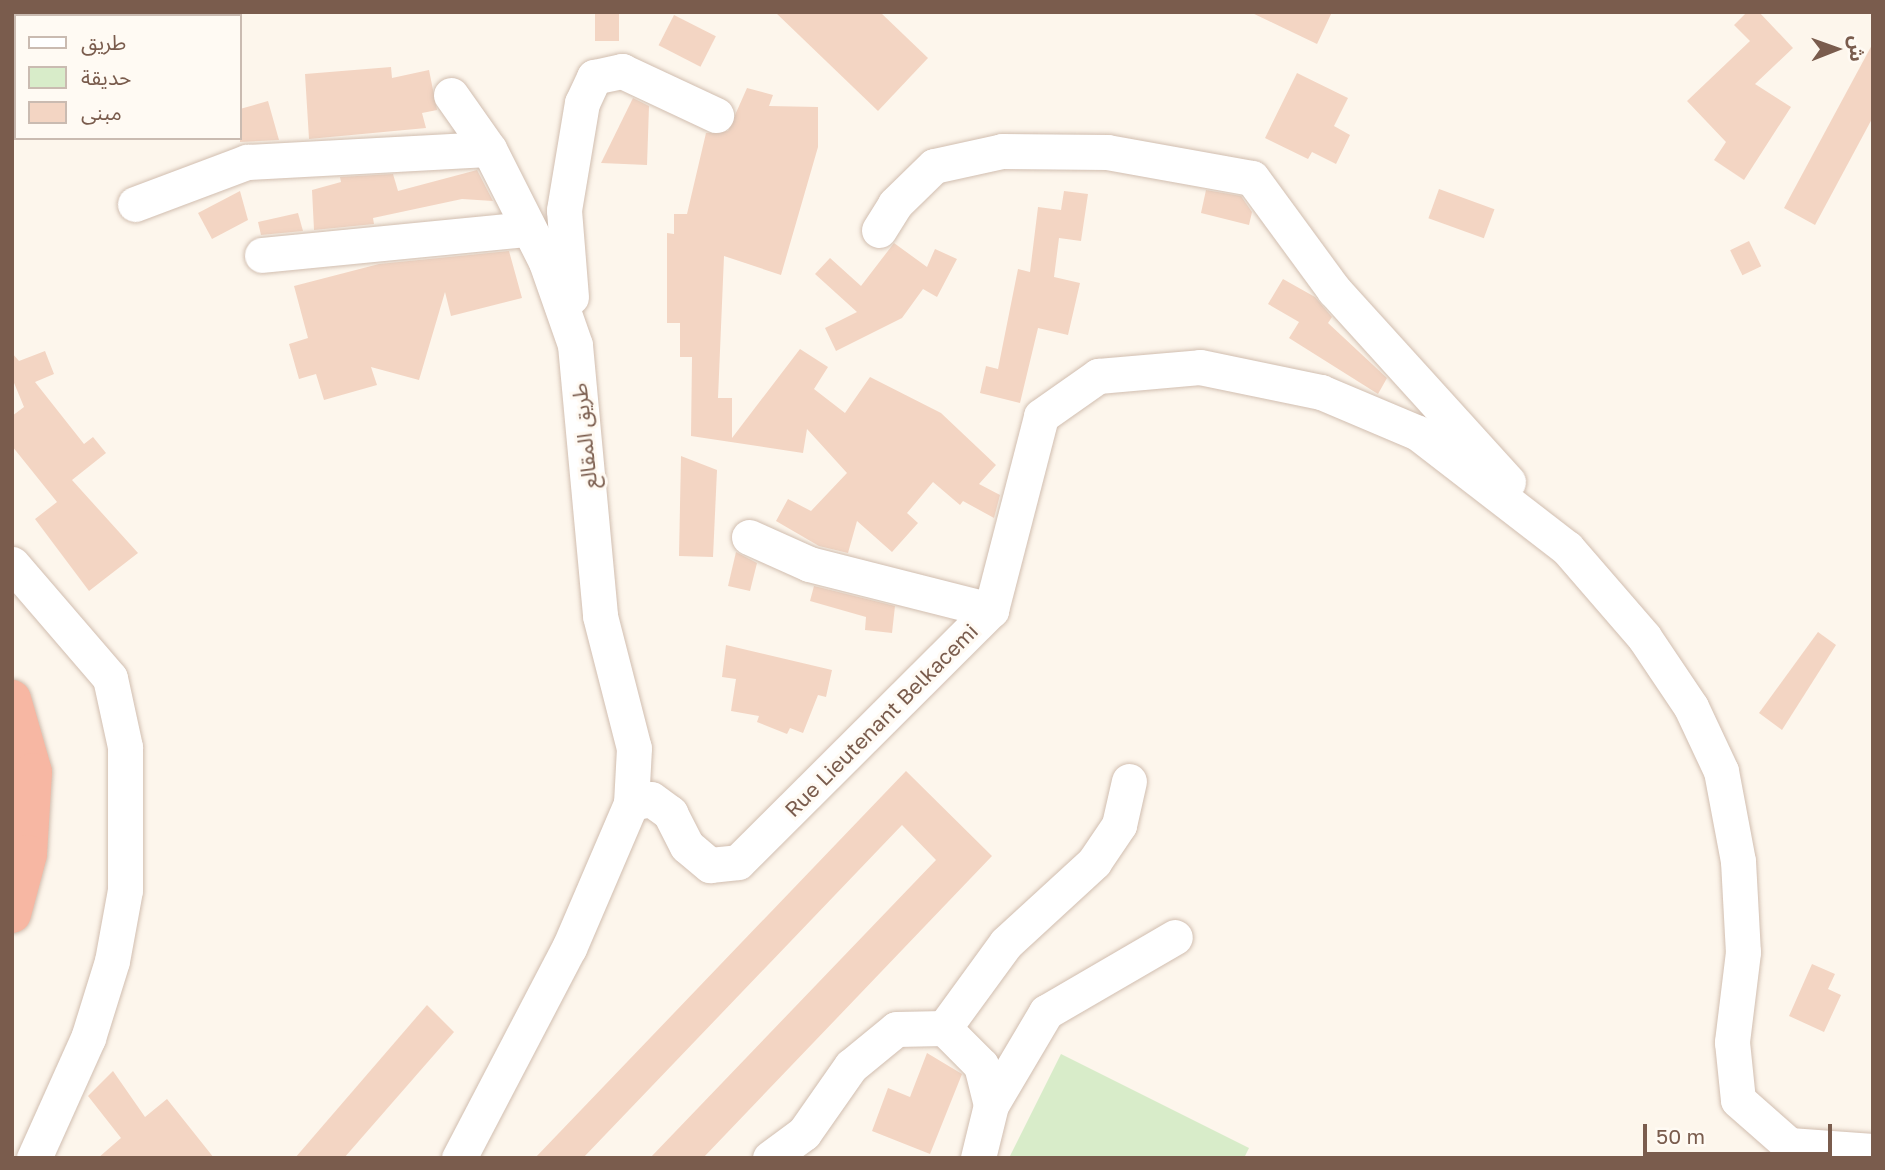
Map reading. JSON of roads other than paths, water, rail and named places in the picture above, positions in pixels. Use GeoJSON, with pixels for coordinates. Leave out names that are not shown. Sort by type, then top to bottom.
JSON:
{"type":"FeatureCollection","features":[{"type":"Feature","properties":{"kind":"highway"},"geometry":{"type":"LineString","coordinates":[[12,699],[29,745],[33,799],[28,854],[12,914]]}},
{"type":"Feature","properties":{"kind":"street"},"geometry":{"type":"LineString","coordinates":[[575,345],[564,210],[582,103],[594,77],[622,71],[716,115]]}},
{"type":"Feature","properties":{"kind":"street","name":"طريق المقالع"},"geometry":{"type":"LineString","coordinates":[[451,95],[489,149],[526,229],[546,262],[575,345],[600,616],[634,748],[631,803]]}},
{"type":"Feature","properties":{"kind":"street"},"geometry":{"type":"LineString","coordinates":[[135,204],[247,162],[489,149]]}},
{"type":"Feature","properties":{"kind":"street"},"geometry":{"type":"LineString","coordinates":[[878,230],[895,204],[934,166],[1002,150],[1107,152],[1252,178],[1334,290],[1567,548]]}},
{"type":"Feature","properties":{"kind":"street"},"geometry":{"type":"LineString","coordinates":[[262,255],[526,229]]}},
{"type":"Feature","properties":{"kind":"street","name":"Rue Lieutenant Belkacemi"},"geometry":{"type":"LineString","coordinates":[[631,803],[651,799],[670,813],[687,846],[710,864],[738,862],[990,610],[1041,416],[1098,376],[1200,367],[1321,392],[1418,433],[1567,548],[1644,638],[1691,707],[1721,771],[1738,861],[1744,952],[1732,1042],[1738,1100],[1789,1145],[1873,1152]]}},
{"type":"Feature","properties":{"kind":"street"},"geometry":{"type":"LineString","coordinates":[[749,537],[808,564],[990,610]]}},
{"type":"Feature","properties":{"kind":"street"},"geometry":{"type":"LineString","coordinates":[[12,564],[110,678],[125,761],[125,890],[112,961],[88,1038],[34,1158]]}},
{"type":"Feature","properties":{"kind":"street"},"geometry":{"type":"LineString","coordinates":[[944,1028],[1006,943],[1094,862],[1119,825],[1129,781]]}},
{"type":"Feature","properties":{"kind":"street"},"geometry":{"type":"LineString","coordinates":[[459,1158],[569,948],[631,803]]}},
{"type":"Feature","properties":{"kind":"street"},"geometry":{"type":"LineString","coordinates":[[978,1158],[991,1105],[1046,1012],[1175,937]]}},
{"type":"Feature","properties":{"kind":"street"},"geometry":{"type":"LineString","coordinates":[[770,1158],[804,1133],[851,1066],[896,1029],[944,1028],[981,1065],[991,1105]]}}]}
